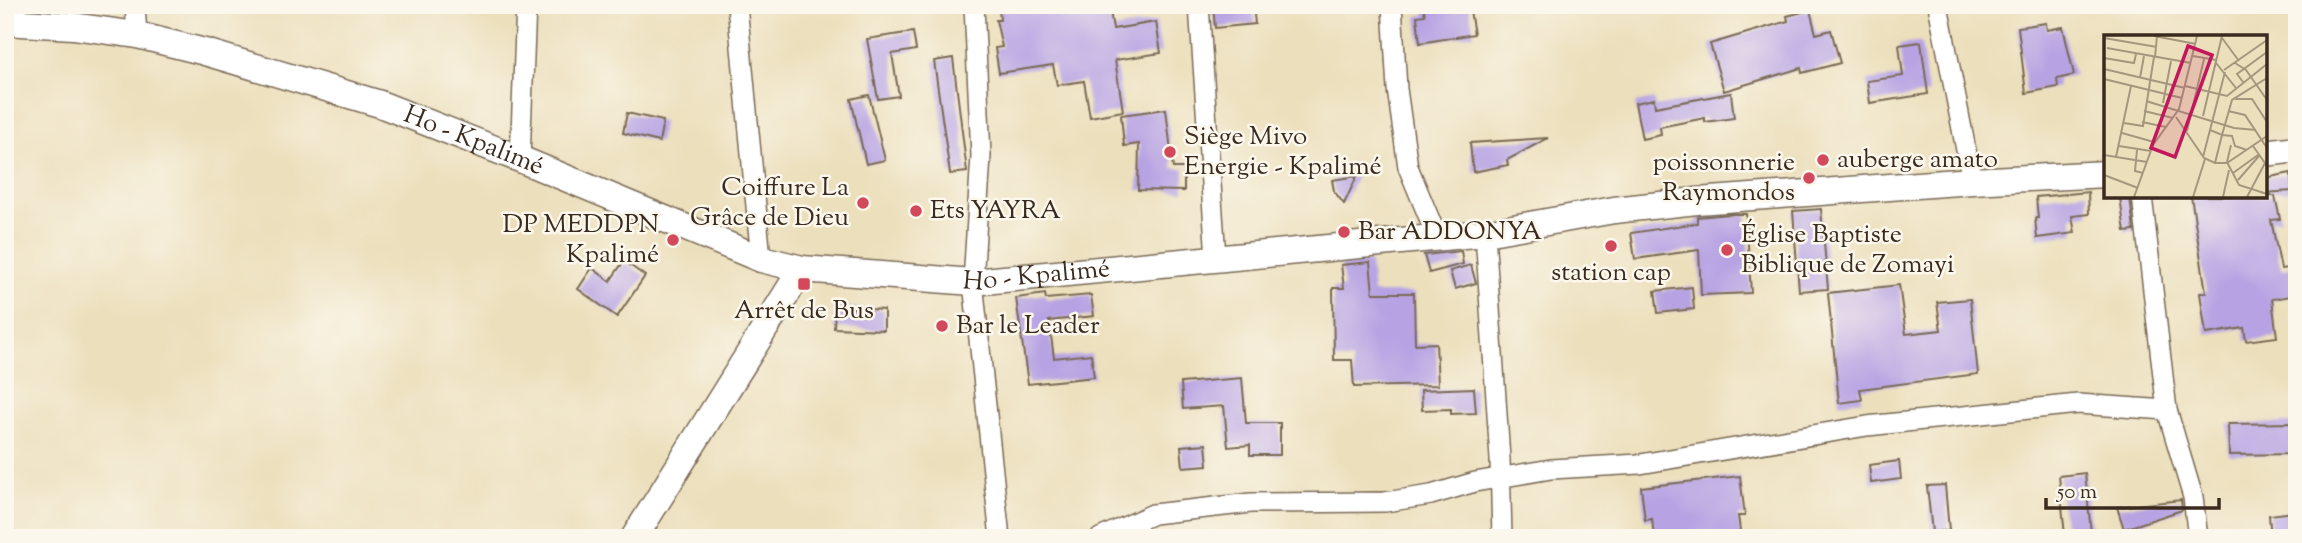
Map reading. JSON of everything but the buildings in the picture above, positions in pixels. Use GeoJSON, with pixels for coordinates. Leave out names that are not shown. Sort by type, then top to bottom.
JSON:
{"type":"FeatureCollection","features":[{"type":"Feature","properties":{"kind":"main road","name":"Ho - Kpalimé"},"geometry":{"type":"LineString","coordinates":[[5,22],[73,26],[137,35],[205,52],[380,104],[761,259],[802,269],[973,282],[1485,233],[1614,210],[1697,201],[2104,174]]}},
{"type":"Feature","properties":{"kind":"main road"},"geometry":{"type":"LineString","coordinates":[[2267,153],[2297,149]]}},
{"type":"Feature","properties":{"kind":"main road"},"geometry":{"type":"LineString","coordinates":[[634,538],[802,269]]}},
{"type":"Feature","properties":{"kind":"street"},"geometry":{"type":"LineString","coordinates":[[135,5],[137,35]]}},
{"type":"Feature","properties":{"kind":"street"},"geometry":{"type":"LineString","coordinates":[[520,159],[526,5]]}},
{"type":"Feature","properties":{"kind":"street"},"geometry":{"type":"LineString","coordinates":[[737,5],[761,259]]}},
{"type":"Feature","properties":{"kind":"street"},"geometry":{"type":"LineString","coordinates":[[974,5],[981,156],[973,282],[1000,538]]}},
{"type":"Feature","properties":{"kind":"street"},"geometry":{"type":"LineString","coordinates":[[1199,5],[1216,258]]}},
{"type":"Feature","properties":{"kind":"street"},"geometry":{"type":"LineString","coordinates":[[1392,5],[1396,89],[1408,167],[1437,237]]}},
{"type":"Feature","properties":{"kind":"street"},"geometry":{"type":"LineString","coordinates":[[1938,5],[1972,181]]}},
{"type":"Feature","properties":{"kind":"street"},"geometry":{"type":"LineString","coordinates":[[2142,198],[2166,410],[2193,497],[2198,538]]}},
{"type":"Feature","properties":{"kind":"street"},"geometry":{"type":"LineString","coordinates":[[1485,233],[1500,459],[1502,538]]}},
{"type":"Feature","properties":{"kind":"street"},"geometry":{"type":"LineString","coordinates":[[1100,538],[1153,514],[1251,503],[1385,502],[1431,495],[1475,482],[1551,469],[1640,464],[1867,426],[2078,404],[2166,410]]}},
{"type":"Feature","properties":{"kind":"place","name":"Siège Mivo Energie - Kpalimé"},"geometry":{"type":"Point","coordinates":[1170,152]}},
{"type":"Feature","properties":{"kind":"place","name":"auberge amato"},"geometry":{"type":"Point","coordinates":[1823,160]}},
{"type":"Feature","properties":{"kind":"place","name":"poissonnerie Raymondos"},"geometry":{"type":"Point","coordinates":[1809,178]}},
{"type":"Feature","properties":{"kind":"place","name":"Coiffure La Grâce de Dieu"},"geometry":{"type":"Point","coordinates":[863,203]}},
{"type":"Feature","properties":{"kind":"place","name":"Ets YAYRA"},"geometry":{"type":"Point","coordinates":[916,211]}},
{"type":"Feature","properties":{"kind":"place","name":"Bar ADDONYA"},"geometry":{"type":"Point","coordinates":[1344,232]}},
{"type":"Feature","properties":{"kind":"place","name":"DP MEDDPN Kpalimé"},"geometry":{"type":"Point","coordinates":[673,240]}},
{"type":"Feature","properties":{"kind":"place","name":"station cap"},"geometry":{"type":"Point","coordinates":[1611,246]}},
{"type":"Feature","properties":{"kind":"place","name":"Église Baptiste Biblique de Zomayi"},"geometry":{"type":"Point","coordinates":[1727,250]}},
{"type":"Feature","properties":{"kind":"place","name":"Arrêt de Bus"},"geometry":{"type":"Point","coordinates":[804,284]}},
{"type":"Feature","properties":{"kind":"place","name":"Bar le Leader"},"geometry":{"type":"Point","coordinates":[942,326]}}]}
